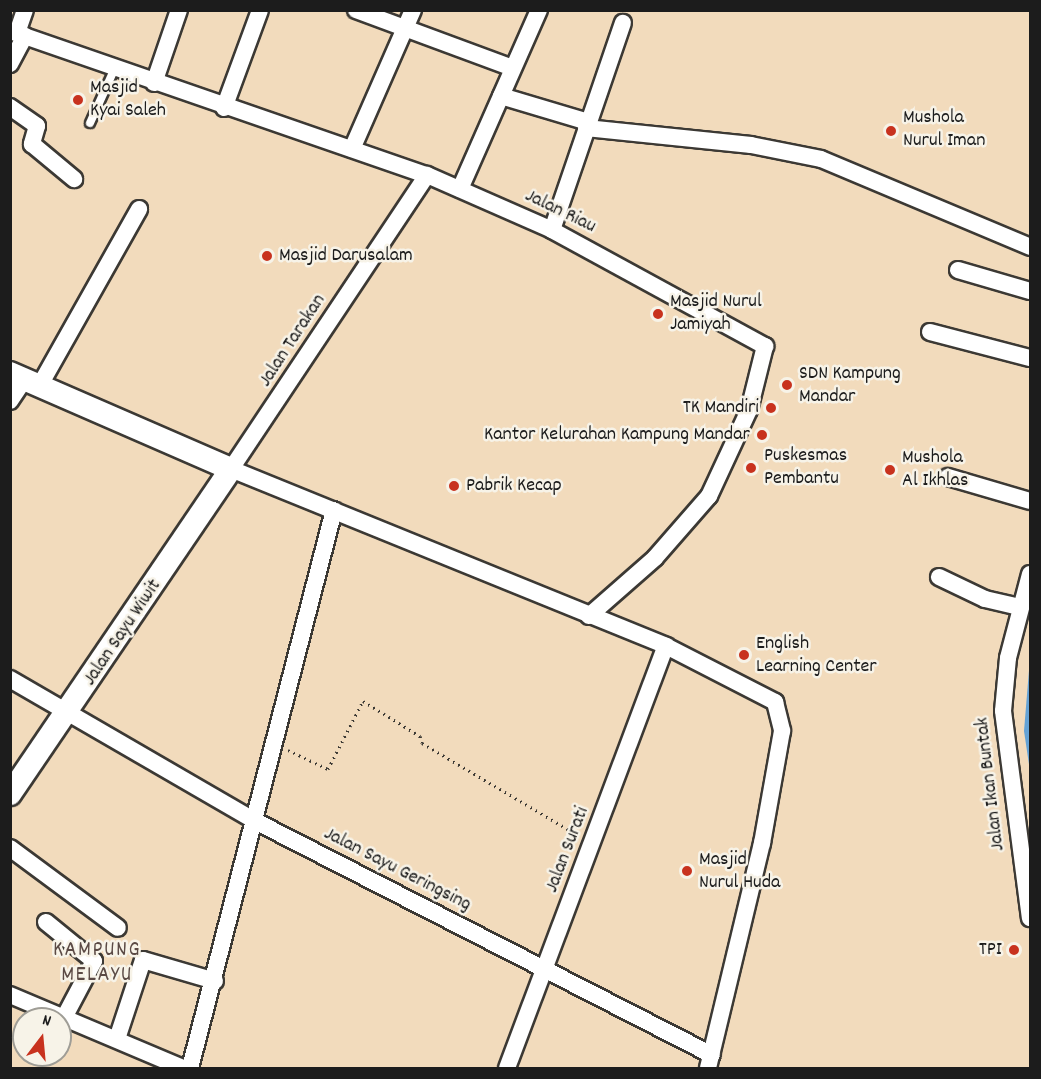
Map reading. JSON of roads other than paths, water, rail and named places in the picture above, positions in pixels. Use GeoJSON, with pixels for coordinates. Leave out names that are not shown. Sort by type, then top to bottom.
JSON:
{"type":"FeatureCollection","features":[{"type":"Feature","properties":{"kind":"main road"},"geometry":{"type":"LineString","coordinates":[[25,379],[231,469]]}},
{"type":"Feature","properties":{"kind":"main road","name":"Jalan Sayu Wiwit"},"geometry":{"type":"LineString","coordinates":[[10,794],[68,715],[231,469]]}},
{"type":"Feature","properties":{"kind":"street"},"geometry":{"type":"LineString","coordinates":[[10,64],[25,10]]}},
{"type":"Feature","properties":{"kind":"street"},"geometry":{"type":"LineString","coordinates":[[154,83],[179,10]]}},
{"type":"Feature","properties":{"kind":"street"},"geometry":{"type":"LineString","coordinates":[[224,108],[260,10]]}},
{"type":"Feature","properties":{"kind":"street"},"geometry":{"type":"LineString","coordinates":[[356,10],[513,68]]}},
{"type":"Feature","properties":{"kind":"street"},"geometry":{"type":"LineString","coordinates":[[352,149],[413,10]]}},
{"type":"Feature","properties":{"kind":"street"},"geometry":{"type":"LineString","coordinates":[[460,189],[539,10]]}},
{"type":"Feature","properties":{"kind":"street"},"geometry":{"type":"LineString","coordinates":[[552,230],[623,23]]}},
{"type":"Feature","properties":{"kind":"street","name":"Jalan Riau"},"geometry":{"type":"LineString","coordinates":[[18,33],[224,108],[428,175],[552,230],[767,349],[733,450],[709,496],[656,558],[589,616]]}},
{"type":"Feature","properties":{"kind":"street"},"geometry":{"type":"LineString","coordinates":[[501,96],[587,125],[751,145],[842,165],[955,219],[1030,247]]}},
{"type":"Feature","properties":{"kind":"street"},"geometry":{"type":"LineString","coordinates":[[10,107],[37,126],[32,144],[74,179]]}},
{"type":"Feature","properties":{"kind":"street","name":"Jalan Tarakan"},"geometry":{"type":"LineString","coordinates":[[231,469],[428,175]]}},
{"type":"Feature","properties":{"kind":"street"},"geometry":{"type":"LineString","coordinates":[[10,401],[139,209]]}},
{"type":"Feature","properties":{"kind":"street"},"geometry":{"type":"LineString","coordinates":[[958,270],[1030,291]]}},
{"type":"Feature","properties":{"kind":"street"},"geometry":{"type":"LineString","coordinates":[[930,332],[1030,358]]}},
{"type":"Feature","properties":{"kind":"street"},"geometry":{"type":"LineString","coordinates":[[231,469],[666,646],[768,695],[782,719],[762,843],[710,1061]]}},
{"type":"Feature","properties":{"kind":"street"},"geometry":{"type":"LineString","coordinates":[[948,477],[1030,501]]}},
{"type":"Feature","properties":{"kind":"street"},"geometry":{"type":"LineString","coordinates":[[190,1068],[277,745],[334,510]]}},
{"type":"Feature","properties":{"kind":"street","name":"Jalan Ikan Buntak"},"geometry":{"type":"LineString","coordinates":[[1030,574],[1010,645],[1003,729],[1030,918]]}},
{"type":"Feature","properties":{"kind":"street"},"geometry":{"type":"LineString","coordinates":[[939,577],[984,599],[1019,612]]}},
{"type":"Feature","properties":{"kind":"street","name":"Jalan Surati"},"geometry":{"type":"LineString","coordinates":[[507,1068],[593,845],[666,646]]}},
{"type":"Feature","properties":{"kind":"street","name":"Jalan Sayu Geringsing"},"geometry":{"type":"LineString","coordinates":[[10,679],[68,715],[255,821],[545,968],[710,1061]]}},
{"type":"Feature","properties":{"kind":"street"},"geometry":{"type":"LineString","coordinates":[[10,848],[118,928]]}},
{"type":"Feature","properties":{"kind":"street"},"geometry":{"type":"LineString","coordinates":[[46,922],[94,962],[70,1007]]}},
{"type":"Feature","properties":{"kind":"street"},"geometry":{"type":"LineString","coordinates":[[117,1039],[143,960],[215,981]]}},
{"type":"Feature","properties":{"kind":"street"},"geometry":{"type":"LineString","coordinates":[[10,995],[41,1007]]}},
{"type":"Feature","properties":{"kind":"street"},"geometry":{"type":"LineString","coordinates":[[72,1019],[183,1068]]}},
{"type":"Feature","properties":{"kind":"lane"},"geometry":{"type":"LineString","coordinates":[[90,123],[115,68]]}},
{"type":"Feature","properties":{"kind":"water"},"geometry":{"type":"Polygon","coordinates":[[[1030,658],[1030,771],[1024,731],[1030,658]]]}},
{"type":"Feature","properties":{"kind":"place","name":"Masjid Kyai Saleh"},"geometry":{"type":"Point","coordinates":[78,100]}},
{"type":"Feature","properties":{"kind":"place","name":"Mushola Nurul Iman"},"geometry":{"type":"Point","coordinates":[891,131]}},
{"type":"Feature","properties":{"kind":"place","name":"Masjid Darusalam"},"geometry":{"type":"Point","coordinates":[267,256]}},
{"type":"Feature","properties":{"kind":"place","name":"Masjid Nurul Jamiyah"},"geometry":{"type":"Point","coordinates":[658,314]}},
{"type":"Feature","properties":{"kind":"place","name":"SDN Kampung Mandar"},"geometry":{"type":"Point","coordinates":[787,385]}},
{"type":"Feature","properties":{"kind":"place","name":"TK Mandiri"},"geometry":{"type":"Point","coordinates":[771,408]}},
{"type":"Feature","properties":{"kind":"place","name":"Kantor Kelurahan Kampung Mandar"},"geometry":{"type":"Point","coordinates":[762,435]}},
{"type":"Feature","properties":{"kind":"place","name":"Puskesmas Pembantu"},"geometry":{"type":"Point","coordinates":[751,468]}},
{"type":"Feature","properties":{"kind":"place","name":"Mushola Al Ikhlas"},"geometry":{"type":"Point","coordinates":[890,470]}},
{"type":"Feature","properties":{"kind":"place","name":"Pabrik Kecap"},"geometry":{"type":"Point","coordinates":[454,486]}},
{"type":"Feature","properties":{"kind":"place","name":"English Learning Center"},"geometry":{"type":"Point","coordinates":[744,655]}},
{"type":"Feature","properties":{"kind":"place","name":"Masjid Nurul Huda"},"geometry":{"type":"Point","coordinates":[687,871]}},
{"type":"Feature","properties":{"kind":"place","name":"TPI"},"geometry":{"type":"Point","coordinates":[1014,950]}},
{"type":"Feature","properties":{"kind":"district","name":"KAMPUNG MELAYU"},"geometry":{"type":"Point","coordinates":[97,962]}}]}
